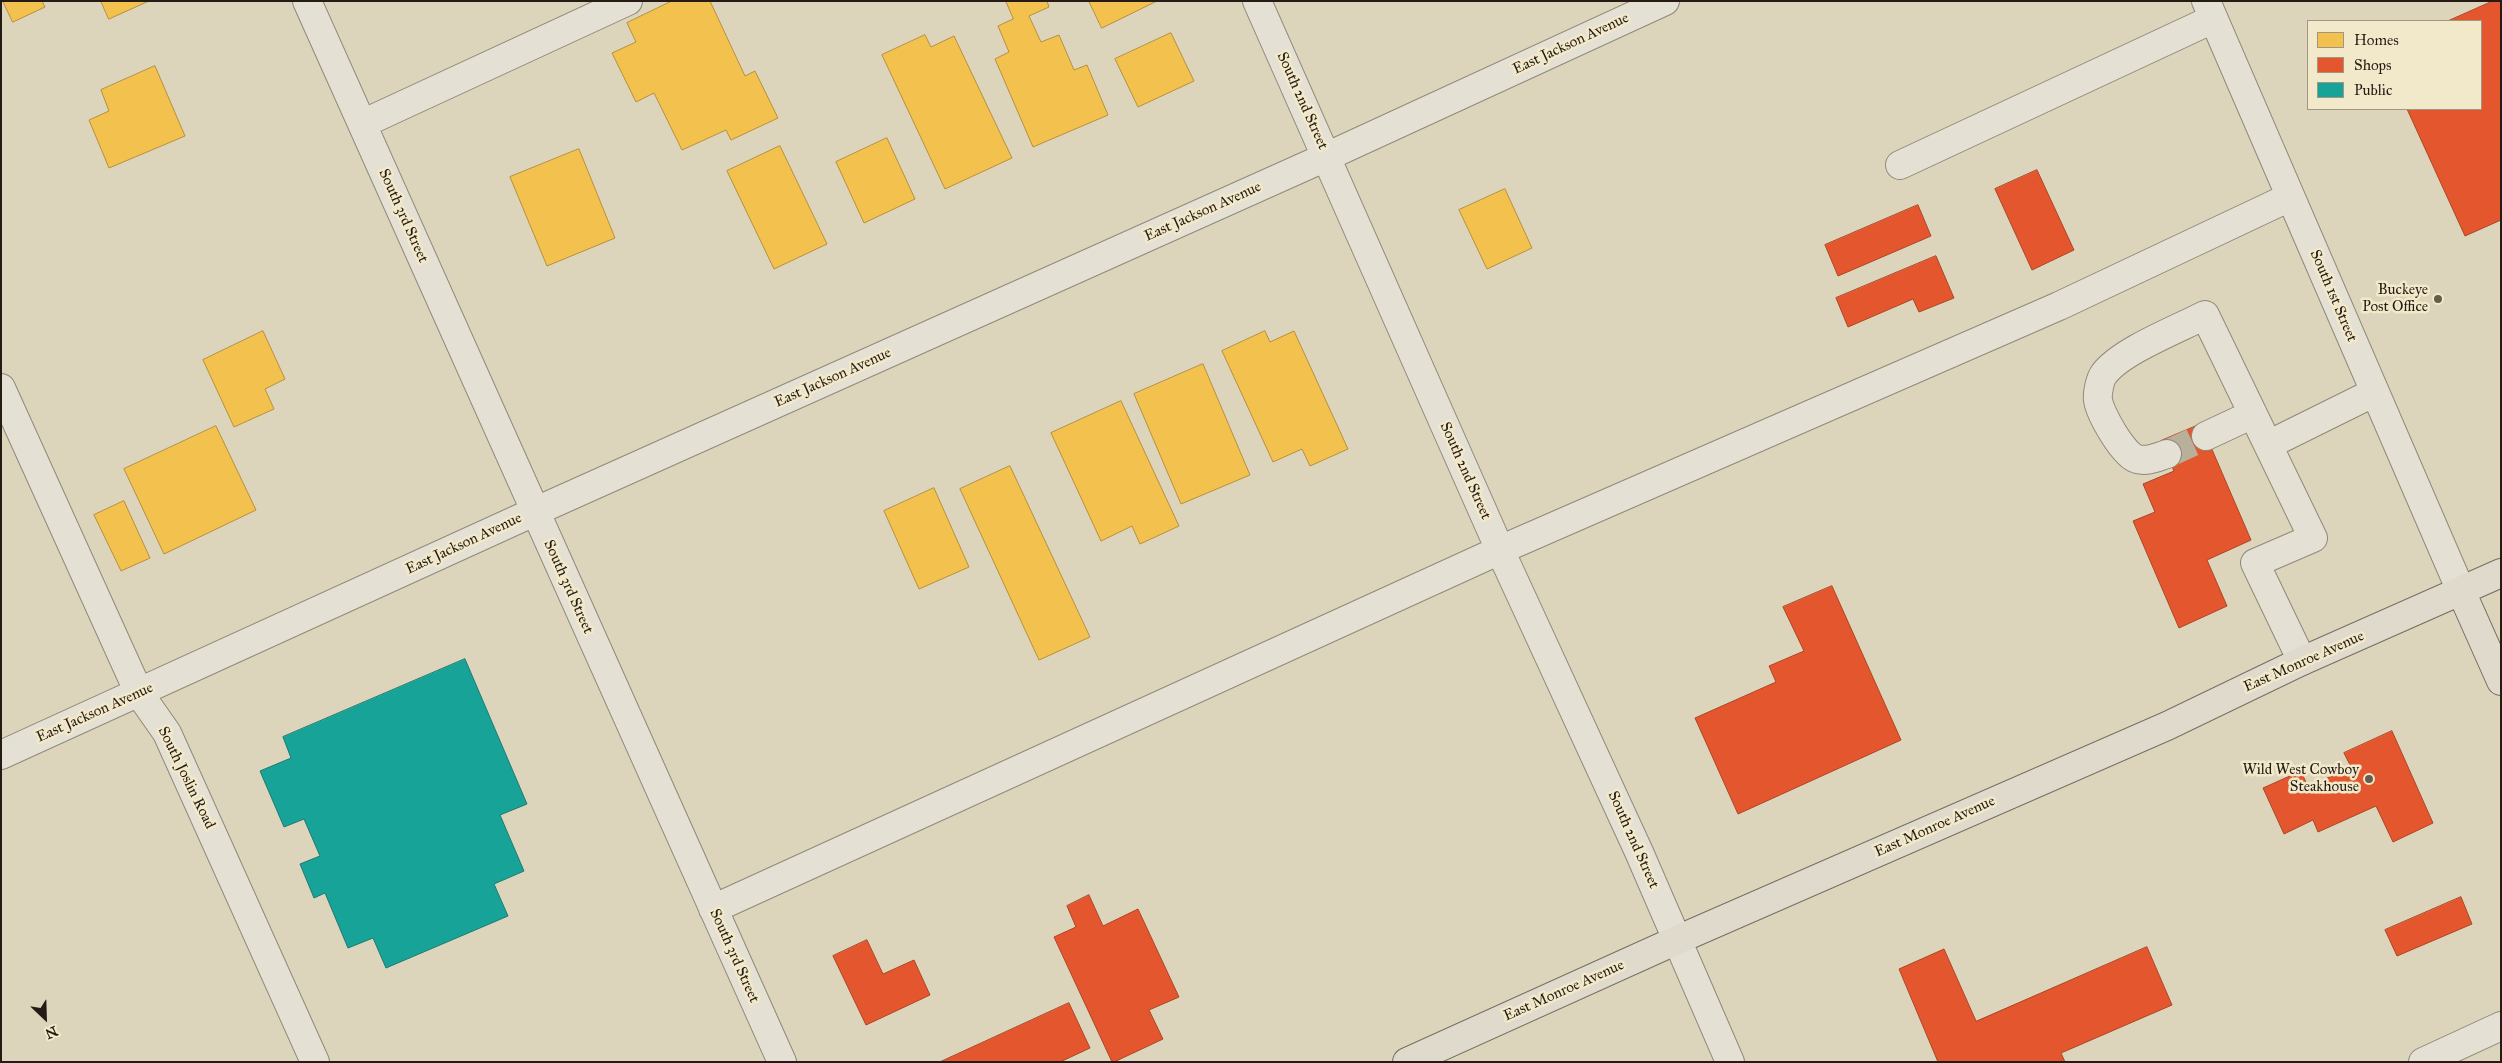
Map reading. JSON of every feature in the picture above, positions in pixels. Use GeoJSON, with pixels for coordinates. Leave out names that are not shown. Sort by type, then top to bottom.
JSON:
{"type":"FeatureCollection","features":[{"type":"Feature","properties":{"kind":"main road","name":"East Monroe Avenue"},"geometry":{"type":"LineString","coordinates":[[1407,1062],[1677,940],[2167,726],[2302,661],[2501,574]]}},
{"type":"Feature","properties":{"kind":"main road"},"geometry":{"type":"LineString","coordinates":[[2461,591],[2501,682]]}},
{"type":"Feature","properties":{"kind":"street","name":"South 3rd Street"},"geometry":{"type":"LineString","coordinates":[[307,1],[534,512],[782,1062]]}},
{"type":"Feature","properties":{"kind":"street"},"geometry":{"type":"LineString","coordinates":[[362,124],[628,1]]}},
{"type":"Feature","properties":{"kind":"street","name":"South 2nd Street"},"geometry":{"type":"LineString","coordinates":[[1257,1],[1500,550],[1639,852],[1730,1062]]}},
{"type":"Feature","properties":{"kind":"street","name":"East Jackson Avenue"},"geometry":{"type":"LineString","coordinates":[[1,755],[534,512],[1326,157],[1665,1]]}},
{"type":"Feature","properties":{"kind":"street"},"geometry":{"type":"LineString","coordinates":[[1900,166],[2209,10]]}},
{"type":"Feature","properties":{"kind":"street","name":"South 1st Street"},"geometry":{"type":"LineString","coordinates":[[2209,10],[2461,591]]}},
{"type":"Feature","properties":{"kind":"street"},"geometry":{"type":"LineString","coordinates":[[713,909],[969,790],[1500,550],[2059,306],[2290,197]]}},
{"type":"Feature","properties":{"kind":"street"},"geometry":{"type":"LineString","coordinates":[[2166,454],[2148,460],[2135,459],[2126,452],[2110,428],[2098,400],[2102,376],[2118,360],[2205,315],[2313,538],[2255,563],[2302,661]]}},
{"type":"Feature","properties":{"kind":"street","name":"South Joslin Road"},"geometry":{"type":"LineString","coordinates":[[1,388],[139,693],[167,733],[315,1062]]}},
{"type":"Feature","properties":{"kind":"street"},"geometry":{"type":"LineString","coordinates":[[2268,444],[2375,392]]}},
{"type":"Feature","properties":{"kind":"street"},"geometry":{"type":"LineString","coordinates":[[2206,436],[2253,414]]}},
{"type":"Feature","properties":{"kind":"street"},"geometry":{"type":"LineString","coordinates":[[2423,1062],[2501,1026]]}},
{"type":"Feature","properties":{"kind":"building: Homes"},"geometry":{"type":"Polygon","coordinates":[[[3,1],[42,1],[45,7],[13,22],[3,1]]]}},
{"type":"Feature","properties":{"kind":"building: Homes"},"geometry":{"type":"Polygon","coordinates":[[[101,1],[149,1],[109,19],[101,1]]]}},
{"type":"Feature","properties":{"kind":"building: Homes"},"geometry":{"type":"Polygon","coordinates":[[[672,1],[710,1],[745,76],[755,71],[778,118],[731,140],[726,130],[682,150],[654,93],[636,102],[612,53],[636,42],[627,23],[672,1]]]}},
{"type":"Feature","properties":{"kind":"building: Homes"},"geometry":{"type":"Polygon","coordinates":[[[1006,1],[1047,1],[1049,7],[1029,16],[1041,42],[1059,35],[1074,70],[1087,65],[1108,115],[1033,147],[995,59],[1009,52],[998,26],[1013,19],[1006,1]]]}},
{"type":"Feature","properties":{"kind":"building: Homes"},"geometry":{"type":"Polygon","coordinates":[[[1089,1],[1157,1],[1102,28],[1089,1]]]}},
{"type":"Feature","properties":{"kind":"building: Homes"},"geometry":{"type":"Polygon","coordinates":[[[1171,33],[1194,81],[1138,107],[1115,59],[1171,33]]]}},
{"type":"Feature","properties":{"kind":"building: Homes"},"geometry":{"type":"Polygon","coordinates":[[[925,35],[931,47],[954,36],[1012,158],[945,189],[882,55],[925,35]]]}},
{"type":"Feature","properties":{"kind":"building: Homes"},"geometry":{"type":"Polygon","coordinates":[[[155,66],[185,136],[109,168],[89,120],[109,111],[101,90],[155,66]]]}},
{"type":"Feature","properties":{"kind":"building: Homes"},"geometry":{"type":"Polygon","coordinates":[[[887,138],[915,199],[864,223],[836,162],[887,138]]]}},
{"type":"Feature","properties":{"kind":"building: Homes"},"geometry":{"type":"Polygon","coordinates":[[[780,146],[827,244],[774,269],[727,171],[780,146]]]}},
{"type":"Feature","properties":{"kind":"building: Homes"},"geometry":{"type":"Polygon","coordinates":[[[579,149],[615,238],[547,266],[510,177],[579,149]]]}},
{"type":"Feature","properties":{"kind":"building: Homes"},"geometry":{"type":"Polygon","coordinates":[[[1505,189],[1532,248],[1487,269],[1459,210],[1505,189]]]}},
{"type":"Feature","properties":{"kind":"building: Homes"},"geometry":{"type":"Polygon","coordinates":[[[263,331],[285,379],[265,389],[274,409],[234,427],[203,360],[263,331]]]}},
{"type":"Feature","properties":{"kind":"building: Homes"},"geometry":{"type":"Polygon","coordinates":[[[1265,331],[1270,342],[1294,331],[1348,449],[1310,466],[1302,449],[1273,462],[1222,351],[1265,331]]]}},
{"type":"Feature","properties":{"kind":"building: Homes"},"geometry":{"type":"Polygon","coordinates":[[[1203,364],[1250,475],[1181,504],[1134,394],[1203,364]]]}},
{"type":"Feature","properties":{"kind":"building: Homes"},"geometry":{"type":"Polygon","coordinates":[[[1121,401],[1179,526],[1140,544],[1132,526],[1101,541],[1051,433],[1121,401]]]}},
{"type":"Feature","properties":{"kind":"building: Homes"},"geometry":{"type":"Polygon","coordinates":[[[216,426],[256,510],[164,554],[124,469],[216,426]]]}},
{"type":"Feature","properties":{"kind":"building: Homes"},"geometry":{"type":"Polygon","coordinates":[[[1010,466],[1090,637],[1039,660],[960,489],[1010,466]]]}},
{"type":"Feature","properties":{"kind":"building: Homes"},"geometry":{"type":"Polygon","coordinates":[[[934,488],[969,567],[919,589],[884,511],[934,488]]]}},
{"type":"Feature","properties":{"kind":"building: Homes"},"geometry":{"type":"Polygon","coordinates":[[[124,501],[150,558],[121,571],[94,515],[124,501]]]}},
{"type":"Feature","properties":{"kind":"building: Shops"},"geometry":{"type":"Polygon","coordinates":[[[2493,1],[2501,1],[2501,220],[2465,236],[2407,110],[2482,110],[2482,20],[2450,20],[2493,1]]]}},
{"type":"Feature","properties":{"kind":"building: Shops"},"geometry":{"type":"Polygon","coordinates":[[[2037,170],[2074,250],[2032,270],[1995,189],[2037,170]]]}},
{"type":"Feature","properties":{"kind":"building: Shops"},"geometry":{"type":"Polygon","coordinates":[[[1918,205],[1931,236],[1838,276],[1825,245],[1918,205]]]}},
{"type":"Feature","properties":{"kind":"building: Shops"},"geometry":{"type":"Polygon","coordinates":[[[1936,256],[1954,298],[1919,312],[1913,299],[1848,327],[1836,298],[1936,256]]]}},
{"type":"Feature","properties":{"kind":"building: Shops"},"geometry":{"type":"Polygon","coordinates":[[[2201,424],[2251,540],[2207,560],[2227,606],[2179,628],[2133,521],[2155,512],[2143,484],[2174,471],[2161,441],[2201,424]]]}},
{"type":"Feature","properties":{"kind":"building: Shops"},"geometry":{"type":"Polygon","coordinates":[[[1832,586],[1901,740],[1738,814],[1695,718],[1776,682],[1769,666],[1804,651],[1783,607],[1832,586]]]}},
{"type":"Feature","properties":{"kind":"building: Shops","name":"Wild West Cowboy Steakhouse"},"geometry":{"type":"Polygon","coordinates":[[[2392,731],[2433,823],[2393,842],[2376,806],[2318,832],[2313,820],[2284,834],[2263,788],[2301,771],[2308,787],[2351,767],[2344,753],[2392,731]]]}},
{"type":"Feature","properties":{"kind":"building: Shops"},"geometry":{"type":"Polygon","coordinates":[[[1089,895],[1103,926],[1138,909],[1179,997],[1149,1010],[1163,1039],[1114,1062],[1112,1062],[1054,937],[1076,927],[1067,906],[1089,895]]]}},
{"type":"Feature","properties":{"kind":"building: Shops"},"geometry":{"type":"Polygon","coordinates":[[[2461,897],[2472,924],[2397,956],[2385,930],[2461,897]]]}},
{"type":"Feature","properties":{"kind":"building: Shops"},"geometry":{"type":"Polygon","coordinates":[[[867,940],[883,974],[914,960],[930,995],[866,1025],[833,956],[867,940]]]}},
{"type":"Feature","properties":{"kind":"building: Shops"},"geometry":{"type":"Polygon","coordinates":[[[2147,947],[2172,1005],[2061,1053],[2065,1062],[1938,1062],[1899,969],[1944,949],[1976,1021],[2147,947]]]}},
{"type":"Feature","properties":{"kind":"building: Shops"},"geometry":{"type":"Polygon","coordinates":[[[1069,1003],[1090,1048],[1060,1062],[940,1062],[1069,1003]]]}},
{"type":"Feature","properties":{"kind":"building: Public"},"geometry":{"type":"Polygon","coordinates":[[[465,659],[527,804],[500,815],[524,871],[494,884],[508,916],[386,968],[373,938],[348,948],[325,893],[314,898],[300,864],[320,856],[304,819],[284,827],[260,771],[291,758],[283,737],[465,659]]]}},
{"type":"Feature","properties":{"kind":"tunnel"},"geometry":{"type":"LineString","coordinates":[[2167,454],[2206,436]]}},
{"type":"Feature","properties":{"kind":"place","name":"Buckeye Post Office"},"geometry":{"type":"Point","coordinates":[2438,299]}},
{"type":"Feature","properties":{"kind":"place","name":"Wild West Cowboy Steakhouse"},"geometry":{"type":"Point","coordinates":[2369,779]}}]}
